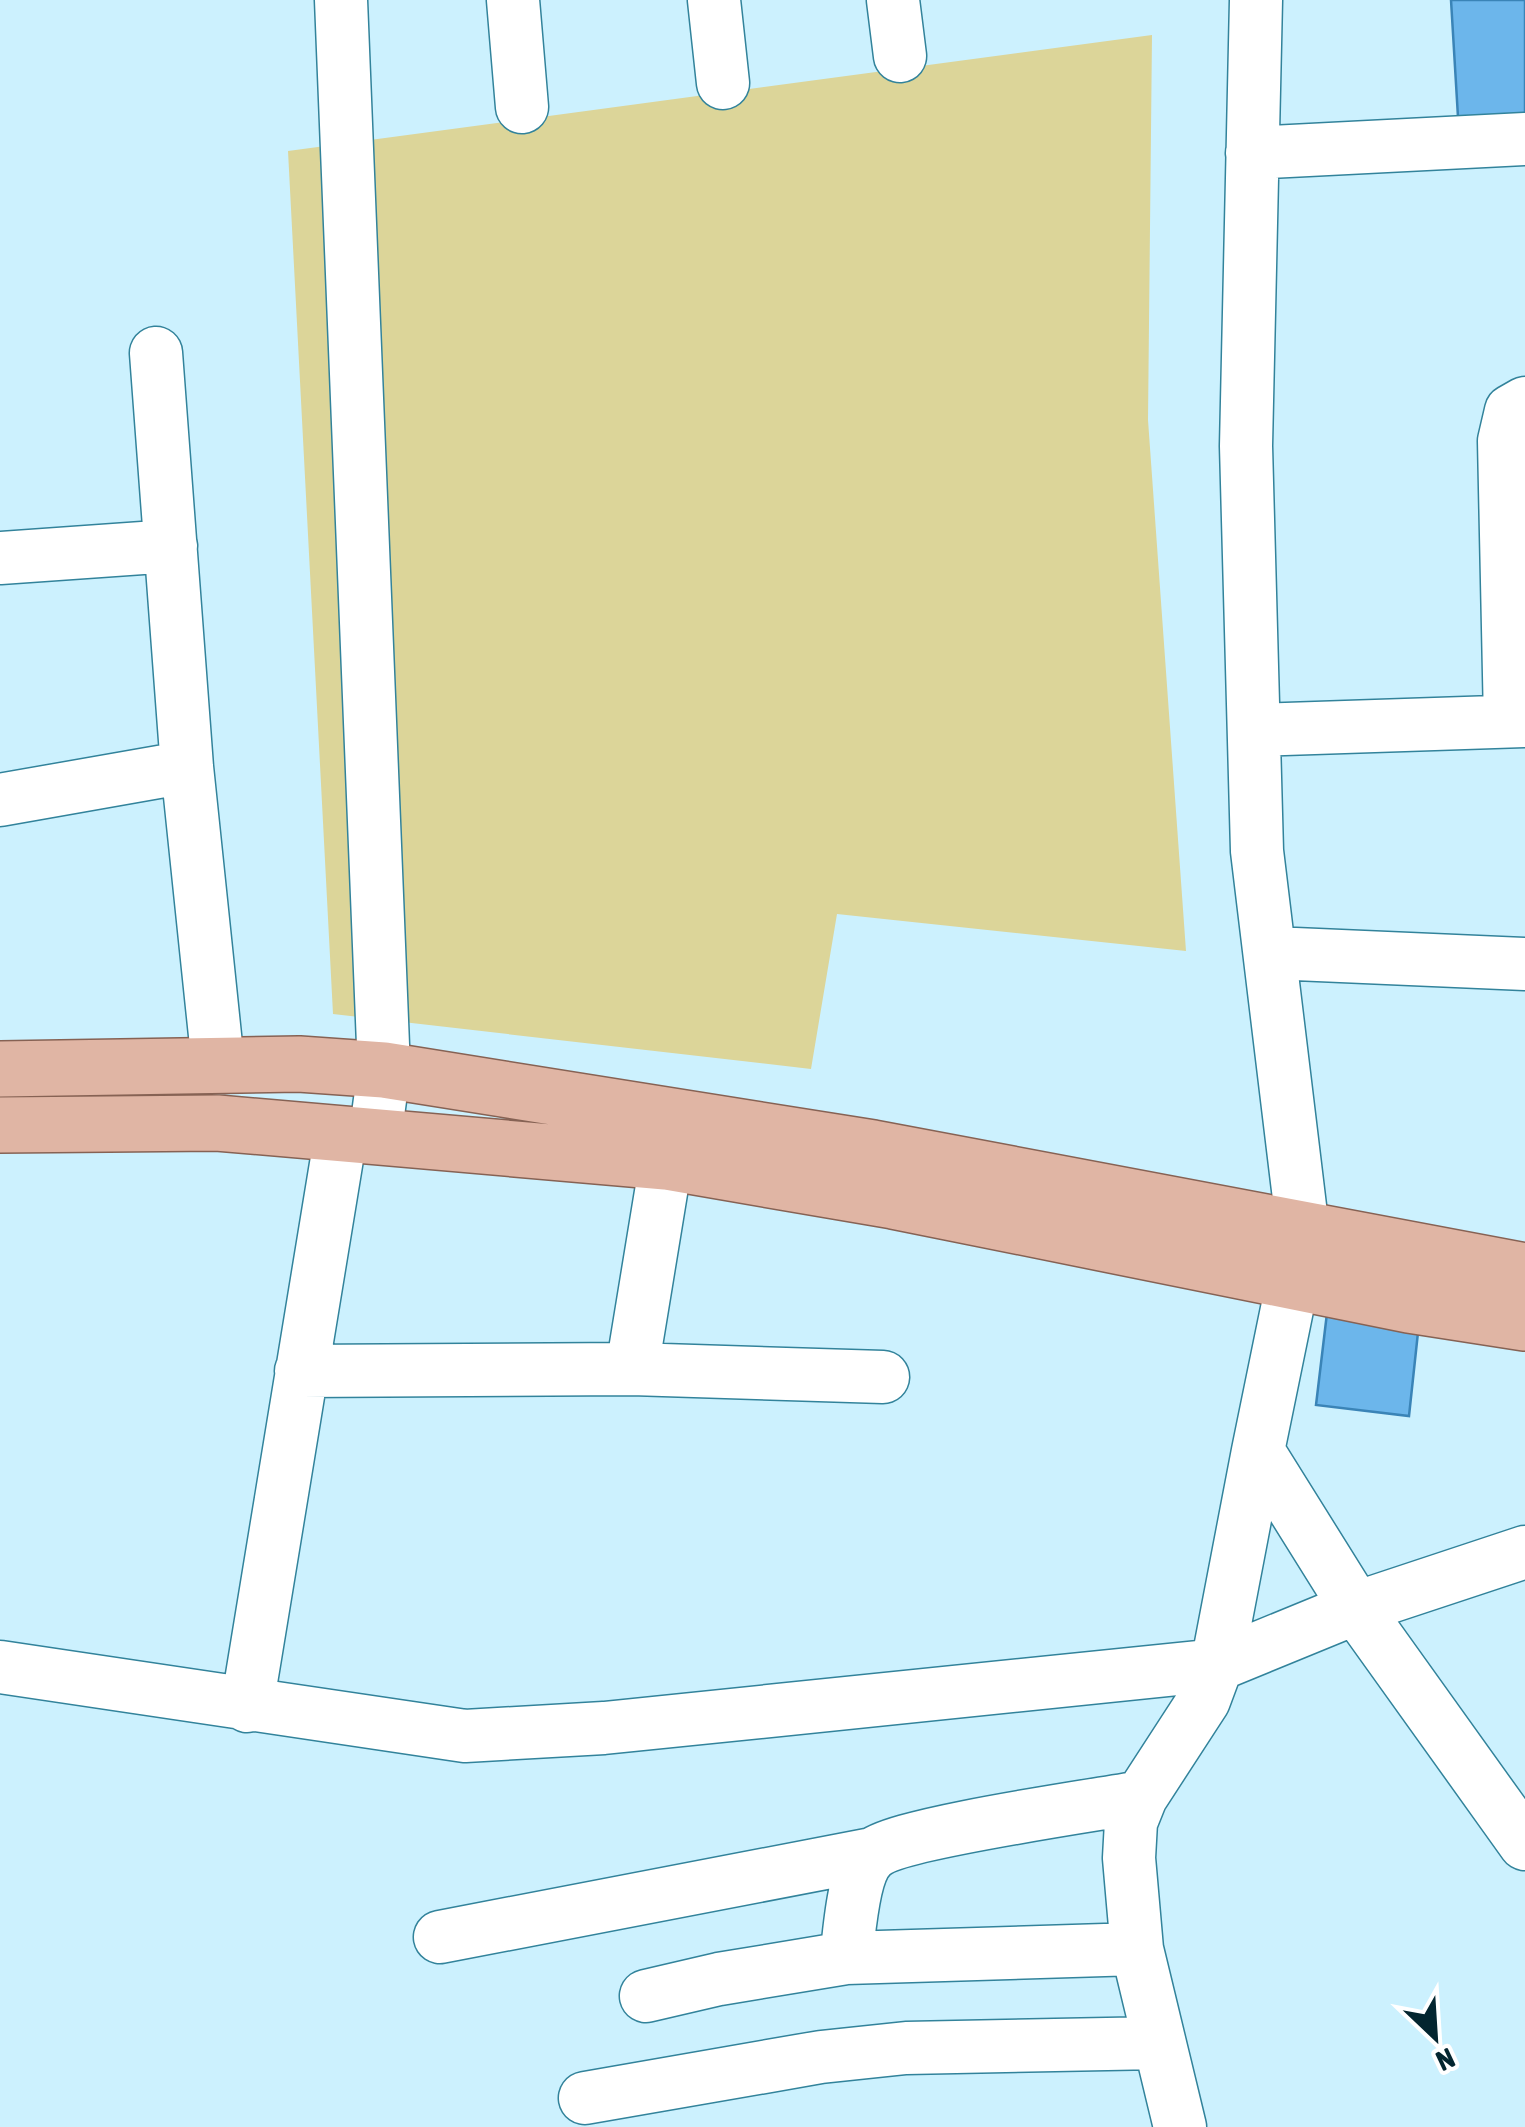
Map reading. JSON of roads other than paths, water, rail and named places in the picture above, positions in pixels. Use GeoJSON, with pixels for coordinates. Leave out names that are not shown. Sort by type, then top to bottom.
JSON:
{"type":"FeatureCollection","features":[{"type":"Feature","properties":{"kind":"main road"},"geometry":{"type":"LineString","coordinates":[[0,1069],[299,1064],[384,1070],[873,1148],[1298,1256],[1409,1305],[1525,1323]]}},
{"type":"Feature","properties":{"kind":"main road"},"geometry":{"type":"LineString","coordinates":[[0,1124],[217,1123],[666,1162],[892,1201],[1298,1256],[1525,1271]]}},
{"type":"Feature","properties":{"kind":"street"},"geometry":{"type":"LineString","coordinates":[[247,1706],[302,1371],[358,1135],[384,1070],[341,0]]}},
{"type":"Feature","properties":{"kind":"street"},"geometry":{"type":"LineString","coordinates":[[513,0],[522,108]]}},
{"type":"Feature","properties":{"kind":"street"},"geometry":{"type":"LineString","coordinates":[[714,0],[723,82]]}},
{"type":"Feature","properties":{"kind":"street"},"geometry":{"type":"LineString","coordinates":[[892,0],[900,56]]}},
{"type":"Feature","properties":{"kind":"street"},"geometry":{"type":"LineString","coordinates":[[1180,2127],[1136,1949],[1131,1822],[1142,1797],[1204,1700],[1218,1665],[1298,1256],[1272,952],[1257,851],[1246,446],[1256,0]]}},
{"type":"Feature","properties":{"kind":"street"},"geometry":{"type":"LineString","coordinates":[[1252,154],[1525,139]]}},
{"type":"Feature","properties":{"kind":"street"},"geometry":{"type":"LineString","coordinates":[[156,353],[188,767],[218,1064]]}},
{"type":"Feature","properties":{"kind":"street"},"geometry":{"type":"LineString","coordinates":[[1254,730],[1518,721],[1504,441],[1511,411],[1525,404]]}},
{"type":"Feature","properties":{"kind":"street"},"geometry":{"type":"LineString","coordinates":[[0,558],[171,546]]}},
{"type":"Feature","properties":{"kind":"street"},"geometry":{"type":"LineString","coordinates":[[0,800],[188,767]]}},
{"type":"Feature","properties":{"kind":"street"},"geometry":{"type":"LineString","coordinates":[[1272,952],[1525,964]]}},
{"type":"Feature","properties":{"kind":"street"},"geometry":{"type":"LineString","coordinates":[[632,1369],[666,1162]]}},
{"type":"Feature","properties":{"kind":"street"},"geometry":{"type":"LineString","coordinates":[[302,1371],[632,1369],[883,1378]]}},
{"type":"Feature","properties":{"kind":"street"},"geometry":{"type":"LineString","coordinates":[[1258,1451],[1356,1608],[1525,1844]]}},
{"type":"Feature","properties":{"kind":"street"},"geometry":{"type":"LineString","coordinates":[[0,1667],[465,1736],[604,1728],[1218,1665],[1356,1608],[1525,1552]]}},
{"type":"Feature","properties":{"kind":"street"},"geometry":{"type":"LineString","coordinates":[[440,1937],[872,1854],[952,1831],[1142,1797]]}},
{"type":"Feature","properties":{"kind":"street"},"geometry":{"type":"LineString","coordinates":[[846,1958],[858,1878],[872,1854]]}},
{"type":"Feature","properties":{"kind":"street"},"geometry":{"type":"LineString","coordinates":[[646,1996],[718,1978],[846,1958],[1136,1949]]}},
{"type":"Feature","properties":{"kind":"street"},"geometry":{"type":"LineString","coordinates":[[585,2098],[820,2057],[906,2048],[1159,2043]]}}]}
